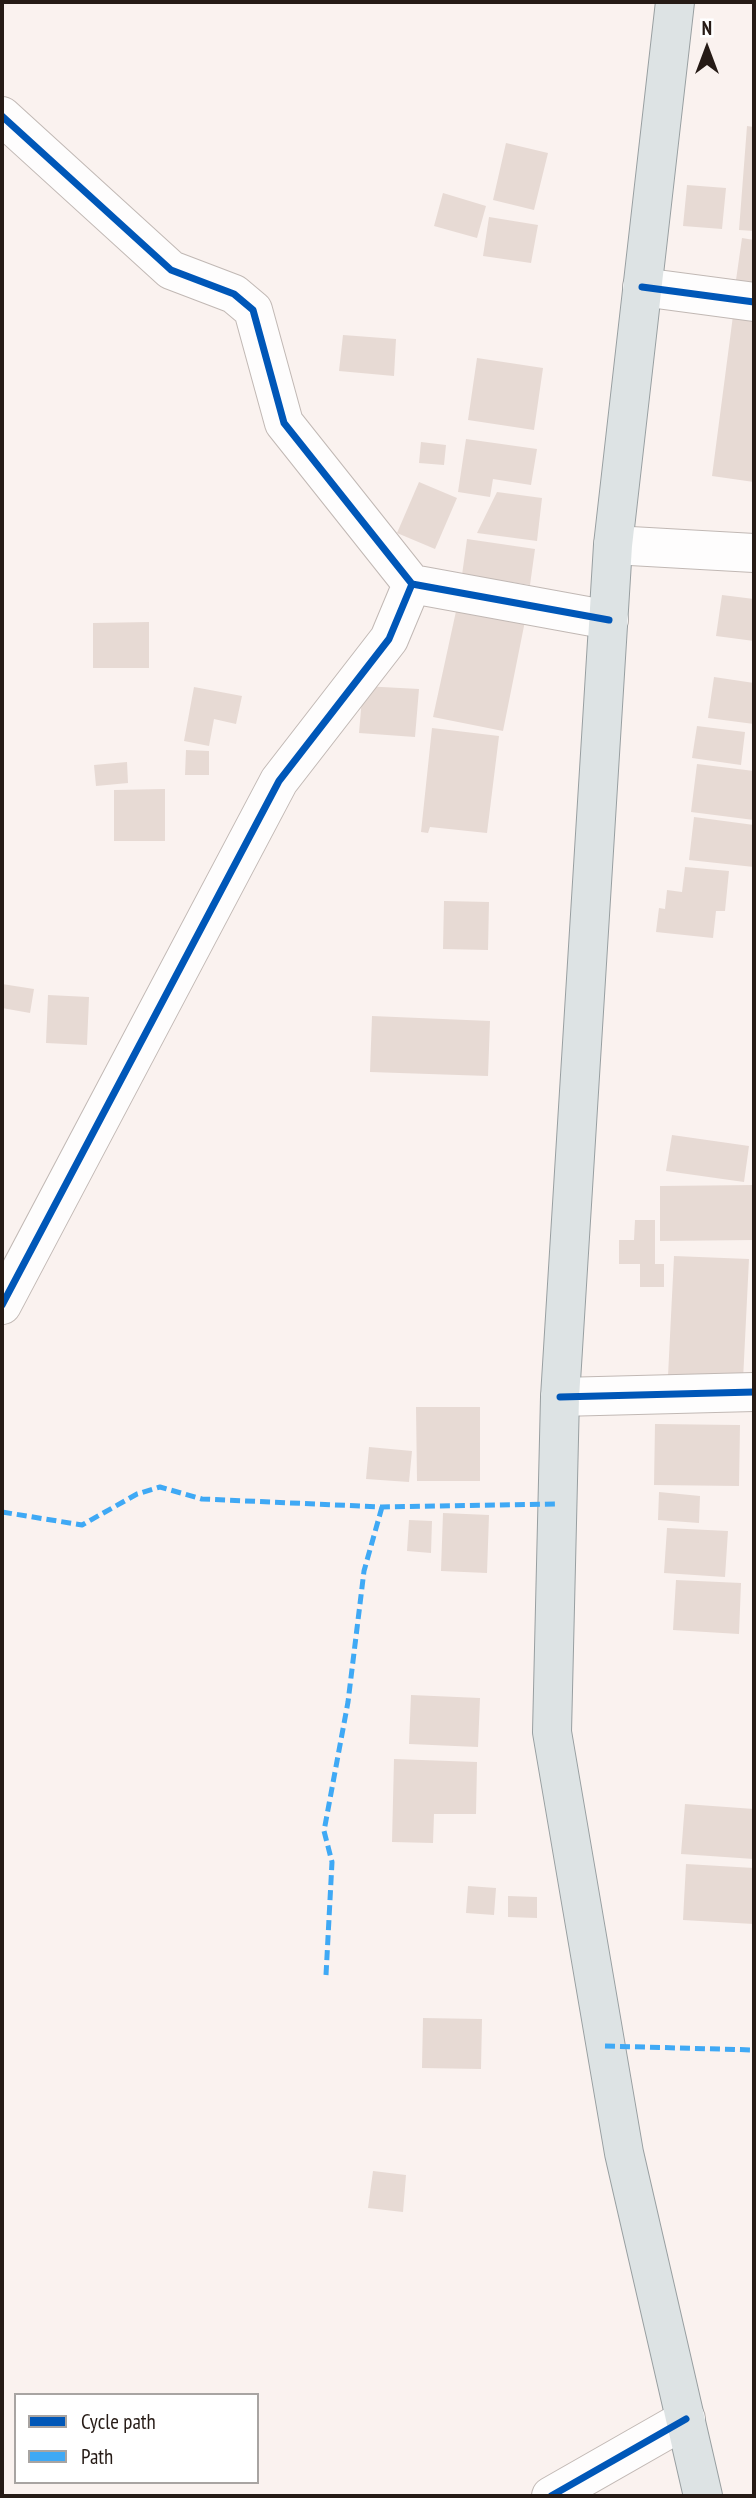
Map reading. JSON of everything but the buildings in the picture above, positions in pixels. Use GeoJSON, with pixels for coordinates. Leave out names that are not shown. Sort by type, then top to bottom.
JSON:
{"type":"FeatureCollection","features":[{"type":"Feature","properties":{"kind":"main road"},"geometry":{"type":"LineString","coordinates":[[675,2],[613,545],[560,1397],[552,1732],[624,2153],[703,2496]]}},
{"type":"Feature","properties":{"kind":"street"},"geometry":{"type":"LineString","coordinates":[[2,116],[171,270],[234,294],[253,310],[284,423],[412,584],[609,620]]}},
{"type":"Feature","properties":{"kind":"street"},"geometry":{"type":"LineString","coordinates":[[642,287],[754,302]]}},
{"type":"Feature","properties":{"kind":"street"},"geometry":{"type":"LineString","coordinates":[[613,545],[754,554]]}},
{"type":"Feature","properties":{"kind":"street"},"geometry":{"type":"LineString","coordinates":[[2,1305],[279,781],[389,639],[412,584]]}},
{"type":"Feature","properties":{"kind":"street"},"geometry":{"type":"LineString","coordinates":[[560,1397],[754,1392]]}},
{"type":"Feature","properties":{"kind":"street"},"geometry":{"type":"LineString","coordinates":[[551,2496],[686,2419]]}},
{"type":"Feature","properties":{"kind":"marked path"},"geometry":{"type":"LineString","coordinates":[[2,1512],[82,1525],[137,1494],[160,1487],[202,1499],[382,1507],[558,1504]]}},
{"type":"Feature","properties":{"kind":"marked path"},"geometry":{"type":"LineString","coordinates":[[326,1975],[332,1862],[324,1831],[348,1702],[364,1571],[382,1507]]}},
{"type":"Feature","properties":{"kind":"marked path"},"geometry":{"type":"LineString","coordinates":[[605,2046],[754,2050]]}},
{"type":"Feature","properties":{"kind":"cycle path"},"geometry":{"type":"LineString","coordinates":[[2,116],[171,270],[234,294],[253,310],[284,423],[412,584],[609,620]]}},
{"type":"Feature","properties":{"kind":"cycle path"},"geometry":{"type":"LineString","coordinates":[[642,287],[754,302]]}},
{"type":"Feature","properties":{"kind":"cycle path"},"geometry":{"type":"LineString","coordinates":[[2,1305],[279,781],[389,639],[412,584]]}},
{"type":"Feature","properties":{"kind":"cycle path"},"geometry":{"type":"LineString","coordinates":[[560,1397],[754,1392]]}},
{"type":"Feature","properties":{"kind":"cycle path"},"geometry":{"type":"LineString","coordinates":[[551,2496],[686,2419]]}}]}
